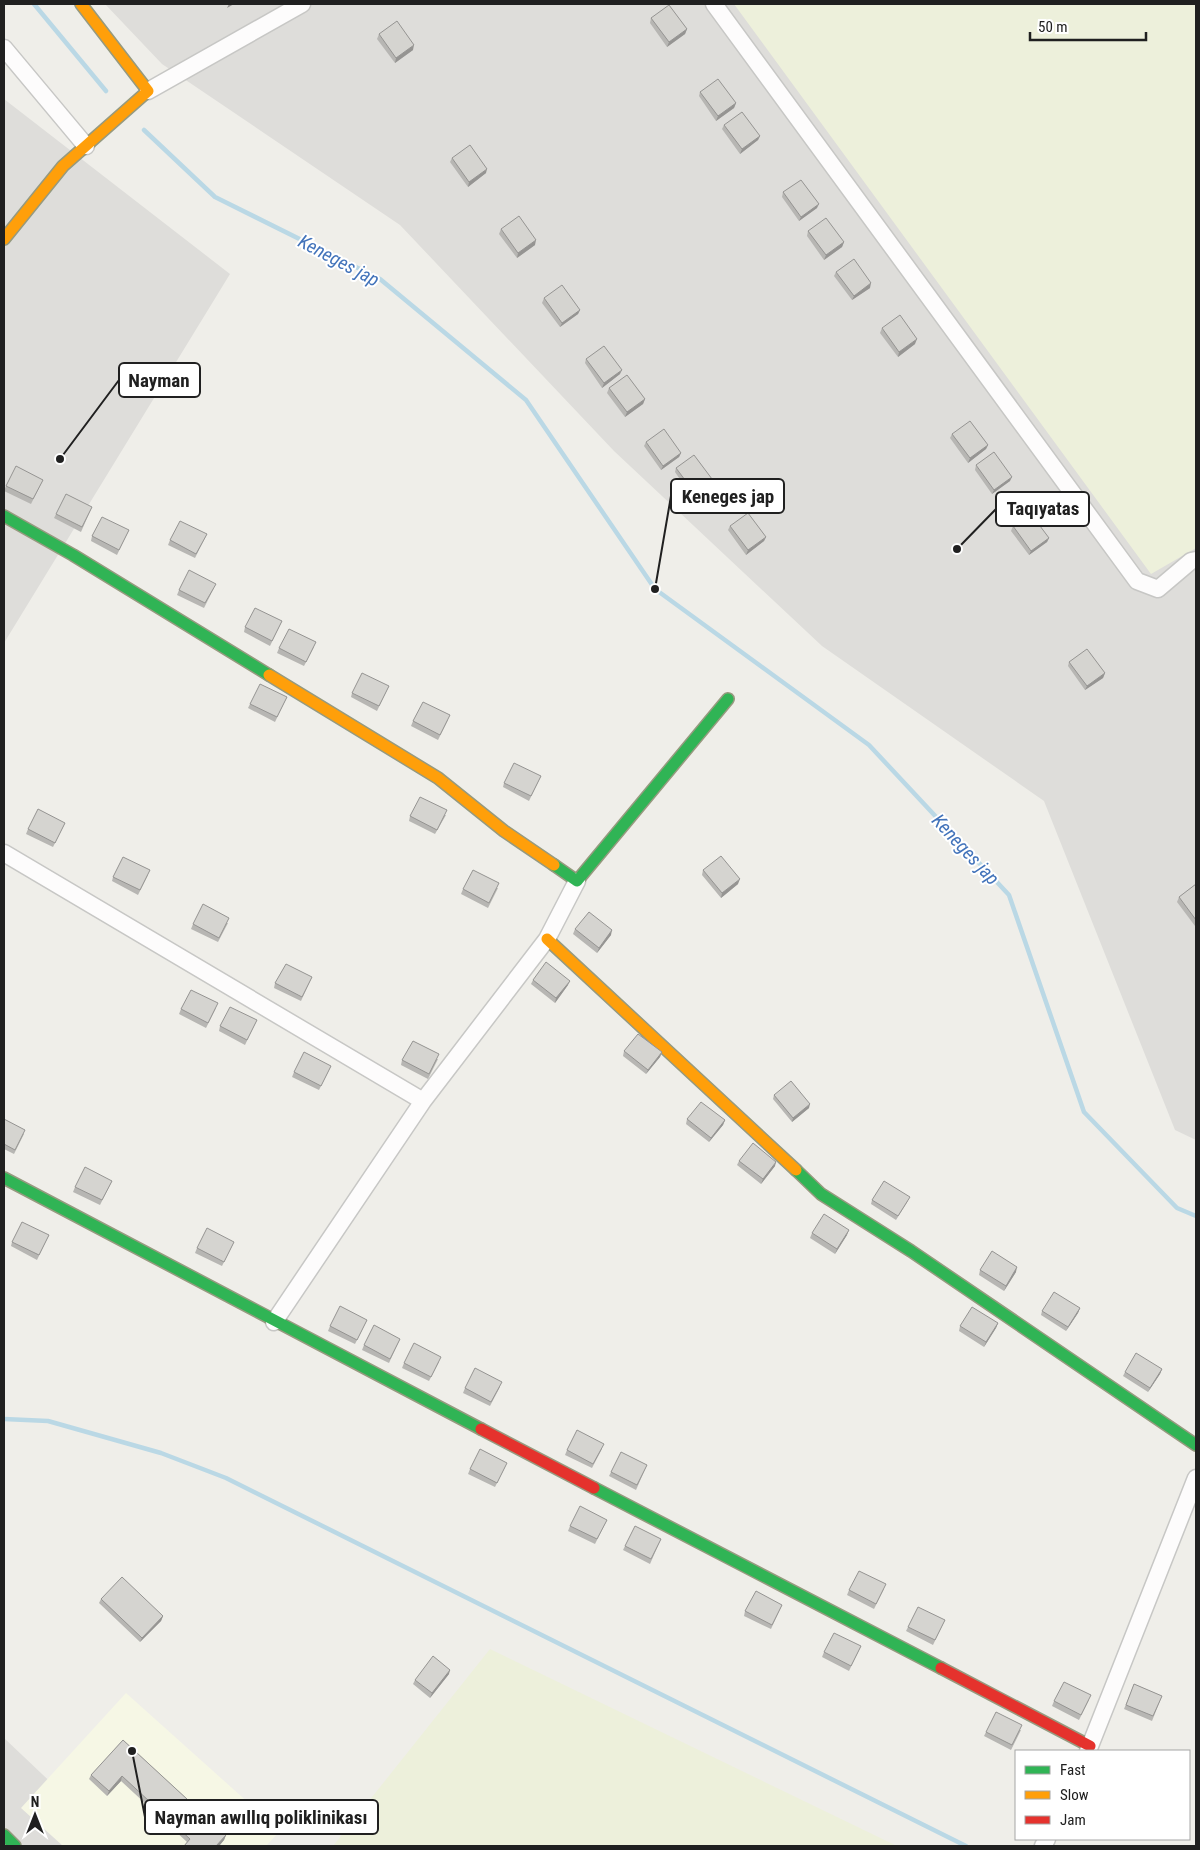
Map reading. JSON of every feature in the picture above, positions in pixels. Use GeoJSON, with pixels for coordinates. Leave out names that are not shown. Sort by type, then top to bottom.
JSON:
{"type":"FeatureCollection","features":[{"type":"Feature","properties":{"kind":"street"},"geometry":{"type":"LineString","coordinates":[[80,4],[148,92]]}},
{"type":"Feature","properties":{"kind":"street"},"geometry":{"type":"LineString","coordinates":[[4,238],[63,166],[148,92],[302,4]]}},
{"type":"Feature","properties":{"kind":"street"},"geometry":{"type":"LineString","coordinates":[[714,4],[1137,581],[1158,589],[1191,561],[1196,560]]}},
{"type":"Feature","properties":{"kind":"street"},"geometry":{"type":"LineString","coordinates":[[4,48],[86,146]]}},
{"type":"Feature","properties":{"kind":"street"},"geometry":{"type":"LineString","coordinates":[[4,516],[73,555],[438,778],[504,831],[577,881]]}},
{"type":"Feature","properties":{"kind":"street"},"geometry":{"type":"LineString","coordinates":[[274,1322],[423,1101],[547,939],[577,881],[728,699]]}},
{"type":"Feature","properties":{"kind":"street"},"geometry":{"type":"LineString","coordinates":[[4,853],[423,1101]]}},
{"type":"Feature","properties":{"kind":"street"},"geometry":{"type":"LineString","coordinates":[[547,939],[821,1194],[911,1251],[1196,1445]]}},
{"type":"Feature","properties":{"kind":"street"},"geometry":{"type":"LineString","coordinates":[[4,1178],[274,1322],[1089,1748],[1196,1478]]}},
{"type":"Feature","properties":{"kind":"street"},"geometry":{"type":"LineString","coordinates":[[4,1835],[16,1846]]}},
{"type":"Feature","properties":{"kind":"shaded area"},"geometry":{"type":"Polygon","coordinates":[[[105,4],[1196,4],[1196,1140],[1175,1130],[1044,801],[822,646],[614,451],[400,225],[162,64],[105,4]]]}},
{"type":"Feature","properties":{"kind":"shaded area"},"geometry":{"type":"Polygon","coordinates":[[[734,4],[1196,4],[1196,548],[1151,574],[734,4]]]}},
{"type":"Feature","properties":{"kind":"shaded area"},"geometry":{"type":"Polygon","coordinates":[[[4,99],[230,274],[4,643],[4,99]]]}},
{"type":"Feature","properties":{"kind":"shaded area"},"geometry":{"type":"Polygon","coordinates":[[[490,1649],[897,1846],[333,1846],[490,1649]]]}},
{"type":"Feature","properties":{"kind":"shaded area"},"geometry":{"type":"Polygon","coordinates":[[[126,1693],[280,1831],[266,1846],[63,1846],[21,1808],[126,1693]]]}},
{"type":"Feature","properties":{"kind":"shaded area"},"geometry":{"type":"Polygon","coordinates":[[[4,1738],[118,1846],[4,1846],[4,1738]]]}},
{"type":"Feature","properties":{"kind":"building"},"geometry":{"type":"Polygon","coordinates":[[[669,5],[687,29],[669,42],[651,18],[669,5]]]}},
{"type":"Feature","properties":{"kind":"building"},"geometry":{"type":"Polygon","coordinates":[[[397,21],[414,45],[396,58],[379,34],[397,21]]]}},
{"type":"Feature","properties":{"kind":"building"},"geometry":{"type":"Polygon","coordinates":[[[718,79],[736,103],[718,116],[700,92],[718,79]]]}},
{"type":"Feature","properties":{"kind":"building"},"geometry":{"type":"Polygon","coordinates":[[[742,112],[760,136],[742,149],[724,125],[742,112]]]}},
{"type":"Feature","properties":{"kind":"building"},"geometry":{"type":"Polygon","coordinates":[[[470,145],[487,169],[469,182],[452,158],[470,145]]]}},
{"type":"Feature","properties":{"kind":"building"},"geometry":{"type":"Polygon","coordinates":[[[801,180],[819,204],[801,217],[783,192],[801,180]]]}},
{"type":"Feature","properties":{"kind":"building"},"geometry":{"type":"Polygon","coordinates":[[[519,216],[536,240],[518,253],[501,229],[519,216]]]}},
{"type":"Feature","properties":{"kind":"building"},"geometry":{"type":"Polygon","coordinates":[[[826,218],[844,242],[826,255],[808,231],[826,218]]]}},
{"type":"Feature","properties":{"kind":"building"},"geometry":{"type":"Polygon","coordinates":[[[854,259],[871,283],[854,296],[836,272],[854,259]]]}},
{"type":"Feature","properties":{"kind":"building"},"geometry":{"type":"Polygon","coordinates":[[[562,285],[580,310],[562,323],[544,298],[562,285]]]}},
{"type":"Feature","properties":{"kind":"building"},"geometry":{"type":"Polygon","coordinates":[[[900,315],[917,339],[899,352],[882,328],[900,315]]]}},
{"type":"Feature","properties":{"kind":"building"},"geometry":{"type":"Polygon","coordinates":[[[604,346],[622,370],[604,383],[586,359],[604,346]]]}},
{"type":"Feature","properties":{"kind":"building"},"geometry":{"type":"Polygon","coordinates":[[[627,375],[645,399],[627,412],[609,388],[627,375]]]}},
{"type":"Feature","properties":{"kind":"building"},"geometry":{"type":"Polygon","coordinates":[[[970,421],[988,445],[970,458],[952,434],[970,421]]]}},
{"type":"Feature","properties":{"kind":"building"},"geometry":{"type":"Polygon","coordinates":[[[664,429],[681,453],[663,466],[646,442],[664,429]]]}},
{"type":"Feature","properties":{"kind":"building"},"geometry":{"type":"Polygon","coordinates":[[[994,452],[1012,477],[994,490],[976,465],[994,452]]]}},
{"type":"Feature","properties":{"kind":"building"},"geometry":{"type":"Polygon","coordinates":[[[694,455],[712,479],[694,492],[676,468],[694,455]]]}},
{"type":"Feature","properties":{"kind":"building"},"geometry":{"type":"Polygon","coordinates":[[[16,466],[43,480],[33,499],[6,486],[16,466]]]}},
{"type":"Feature","properties":{"kind":"building"},"geometry":{"type":"Polygon","coordinates":[[[66,494],[92,507],[82,527],[56,514],[66,494]]]}},
{"type":"Feature","properties":{"kind":"building"},"geometry":{"type":"Polygon","coordinates":[[[748,513],[766,537],[748,550],[730,526],[748,513]]]}},
{"type":"Feature","properties":{"kind":"building"},"geometry":{"type":"Polygon","coordinates":[[[1031,514],[1049,538],[1031,551],[1013,526],[1031,514]]]}},
{"type":"Feature","properties":{"kind":"building"},"geometry":{"type":"Polygon","coordinates":[[[102,517],[129,530],[119,550],[92,536],[102,517]]]}},
{"type":"Feature","properties":{"kind":"building"},"geometry":{"type":"Polygon","coordinates":[[[180,521],[207,534],[196,554],[170,540],[180,521]]]}},
{"type":"Feature","properties":{"kind":"building"},"geometry":{"type":"Polygon","coordinates":[[[189,570],[216,584],[205,603],[179,590],[189,570]]]}},
{"type":"Feature","properties":{"kind":"building"},"geometry":{"type":"Polygon","coordinates":[[[255,608],[282,621],[272,641],[245,627],[255,608]]]}},
{"type":"Feature","properties":{"kind":"building"},"geometry":{"type":"Polygon","coordinates":[[[289,629],[316,642],[306,662],[279,648],[289,629]]]}},
{"type":"Feature","properties":{"kind":"building"},"geometry":{"type":"Polygon","coordinates":[[[1087,649],[1105,673],[1087,686],[1069,662],[1087,649]]]}},
{"type":"Feature","properties":{"kind":"building"},"geometry":{"type":"Polygon","coordinates":[[[362,673],[389,686],[379,706],[352,693],[362,673]]]}},
{"type":"Feature","properties":{"kind":"building"},"geometry":{"type":"Polygon","coordinates":[[[260,684],[287,697],[277,717],[250,704],[260,684]]]}},
{"type":"Feature","properties":{"kind":"building"},"geometry":{"type":"Polygon","coordinates":[[[423,702],[450,715],[440,735],[413,721],[423,702]]]}},
{"type":"Feature","properties":{"kind":"building"},"geometry":{"type":"Polygon","coordinates":[[[514,763],[541,776],[531,796],[504,783],[514,763]]]}},
{"type":"Feature","properties":{"kind":"building"},"geometry":{"type":"Polygon","coordinates":[[[420,797],[447,810],[437,830],[410,816],[420,797]]]}},
{"type":"Feature","properties":{"kind":"building"},"geometry":{"type":"Polygon","coordinates":[[[38,809],[65,823],[55,843],[28,829],[38,809]]]}},
{"type":"Feature","properties":{"kind":"building"},"geometry":{"type":"Polygon","coordinates":[[[721,856],[740,879],[722,893],[703,870],[721,856]]]}},
{"type":"Feature","properties":{"kind":"building"},"geometry":{"type":"Polygon","coordinates":[[[123,857],[150,870],[140,890],[113,877],[123,857]]]}},
{"type":"Feature","properties":{"kind":"building"},"geometry":{"type":"Polygon","coordinates":[[[473,870],[499,883],[489,903],[463,889],[473,870]]]}},
{"type":"Feature","properties":{"kind":"building"},"geometry":{"type":"Polygon","coordinates":[[[1196,884],[1196,920],[1179,897],[1196,884]]]}},
{"type":"Feature","properties":{"kind":"building"},"geometry":{"type":"Polygon","coordinates":[[[203,904],[229,918],[219,938],[193,924],[203,904]]]}},
{"type":"Feature","properties":{"kind":"building"},"geometry":{"type":"Polygon","coordinates":[[[589,912],[612,930],[599,948],[575,929],[589,912]]]}},
{"type":"Feature","properties":{"kind":"building"},"geometry":{"type":"Polygon","coordinates":[[[546,962],[570,981],[556,998],[533,980],[546,962]]]}},
{"type":"Feature","properties":{"kind":"building"},"geometry":{"type":"Polygon","coordinates":[[[286,964],[312,977],[302,997],[275,983],[286,964]]]}},
{"type":"Feature","properties":{"kind":"building"},"geometry":{"type":"Polygon","coordinates":[[[191,990],[218,1003],[208,1023],[181,1009],[191,990]]]}},
{"type":"Feature","properties":{"kind":"building"},"geometry":{"type":"Polygon","coordinates":[[[230,1007],[257,1020],[247,1040],[220,1026],[230,1007]]]}},
{"type":"Feature","properties":{"kind":"building"},"geometry":{"type":"Polygon","coordinates":[[[638,1034],[662,1052],[648,1070],[624,1051],[638,1034]]]}},
{"type":"Feature","properties":{"kind":"building"},"geometry":{"type":"Polygon","coordinates":[[[413,1041],[439,1054],[429,1074],[402,1060],[413,1041]]]}},
{"type":"Feature","properties":{"kind":"building"},"geometry":{"type":"Polygon","coordinates":[[[304,1052],[331,1066],[321,1086],[294,1072],[304,1052]]]}},
{"type":"Feature","properties":{"kind":"building"},"geometry":{"type":"Polygon","coordinates":[[[791,1081],[810,1104],[793,1118],[774,1095],[791,1081]]]}},
{"type":"Feature","properties":{"kind":"building"},"geometry":{"type":"Polygon","coordinates":[[[701,1102],[725,1120],[711,1138],[687,1119],[701,1102]]]}},
{"type":"Feature","properties":{"kind":"building"},"geometry":{"type":"Polygon","coordinates":[[[4,1119],[25,1130],[15,1150],[4,1144],[4,1119]]]}},
{"type":"Feature","properties":{"kind":"building"},"geometry":{"type":"Polygon","coordinates":[[[753,1143],[776,1162],[763,1179],[739,1161],[753,1143]]]}},
{"type":"Feature","properties":{"kind":"building"},"geometry":{"type":"Polygon","coordinates":[[[85,1167],[112,1181],[102,1200],[75,1187],[85,1167]]]}},
{"type":"Feature","properties":{"kind":"building"},"geometry":{"type":"Polygon","coordinates":[[[884,1181],[910,1197],[898,1216],[872,1200],[884,1181]]]}},
{"type":"Feature","properties":{"kind":"building"},"geometry":{"type":"Polygon","coordinates":[[[824,1214],[849,1230],[837,1249],[812,1233],[824,1214]]]}},
{"type":"Feature","properties":{"kind":"building"},"geometry":{"type":"Polygon","coordinates":[[[22,1222],[49,1235],[39,1255],[12,1242],[22,1222]]]}},
{"type":"Feature","properties":{"kind":"building"},"geometry":{"type":"Polygon","coordinates":[[[207,1228],[234,1242],[224,1262],[197,1248],[207,1228]]]}},
{"type":"Feature","properties":{"kind":"building"},"geometry":{"type":"Polygon","coordinates":[[[992,1251],[1017,1267],[1006,1286],[980,1270],[992,1251]]]}},
{"type":"Feature","properties":{"kind":"building"},"geometry":{"type":"Polygon","coordinates":[[[1054,1292],[1080,1308],[1068,1327],[1042,1311],[1054,1292]]]}},
{"type":"Feature","properties":{"kind":"building"},"geometry":{"type":"Polygon","coordinates":[[[340,1306],[367,1320],[357,1340],[330,1326],[340,1306]]]}},
{"type":"Feature","properties":{"kind":"building"},"geometry":{"type":"Polygon","coordinates":[[[972,1307],[998,1323],[986,1342],[960,1326],[972,1307]]]}},
{"type":"Feature","properties":{"kind":"building"},"geometry":{"type":"Polygon","coordinates":[[[374,1325],[400,1339],[390,1359],[364,1345],[374,1325]]]}},
{"type":"Feature","properties":{"kind":"building"},"geometry":{"type":"Polygon","coordinates":[[[414,1343],[441,1357],[431,1377],[404,1363],[414,1343]]]}},
{"type":"Feature","properties":{"kind":"building"},"geometry":{"type":"Polygon","coordinates":[[[1136,1353],[1162,1369],[1150,1388],[1125,1372],[1136,1353]]]}},
{"type":"Feature","properties":{"kind":"building"},"geometry":{"type":"Polygon","coordinates":[[[475,1368],[502,1382],[491,1402],[465,1388],[475,1368]]]}},
{"type":"Feature","properties":{"kind":"building"},"geometry":{"type":"Polygon","coordinates":[[[577,1430],[604,1444],[593,1464],[567,1450],[577,1430]]]}},
{"type":"Feature","properties":{"kind":"building"},"geometry":{"type":"Polygon","coordinates":[[[480,1449],[507,1463],[497,1483],[470,1469],[480,1449]]]}},
{"type":"Feature","properties":{"kind":"building"},"geometry":{"type":"Polygon","coordinates":[[[621,1452],[647,1465],[637,1485],[611,1472],[621,1452]]]}},
{"type":"Feature","properties":{"kind":"building"},"geometry":{"type":"Polygon","coordinates":[[[580,1506],[607,1520],[597,1539],[570,1526],[580,1506]]]}},
{"type":"Feature","properties":{"kind":"building"},"geometry":{"type":"Polygon","coordinates":[[[635,1526],[661,1539],[651,1559],[625,1546],[635,1526]]]}},
{"type":"Feature","properties":{"kind":"building"},"geometry":{"type":"Polygon","coordinates":[[[859,1571],[886,1584],[876,1604],[849,1590],[859,1571]]]}},
{"type":"Feature","properties":{"kind":"building"},"geometry":{"type":"Polygon","coordinates":[[[122,1577],[163,1616],[142,1638],[101,1599],[122,1577]]]}},
{"type":"Feature","properties":{"kind":"building"},"geometry":{"type":"Polygon","coordinates":[[[756,1591],[782,1605],[772,1625],[745,1611],[756,1591]]]}},
{"type":"Feature","properties":{"kind":"building"},"geometry":{"type":"Polygon","coordinates":[[[918,1607],[945,1620],[935,1640],[908,1627],[918,1607]]]}},
{"type":"Feature","properties":{"kind":"building"},"geometry":{"type":"Polygon","coordinates":[[[834,1633],[861,1646],[851,1666],[824,1652],[834,1633]]]}},
{"type":"Feature","properties":{"kind":"building"},"geometry":{"type":"Polygon","coordinates":[[[433,1656],[450,1670],[432,1693],[415,1680],[433,1656]]]}},
{"type":"Feature","properties":{"kind":"building"},"geometry":{"type":"Polygon","coordinates":[[[1064,1682],[1091,1695],[1081,1715],[1054,1701],[1064,1682]]]}},
{"type":"Feature","properties":{"kind":"building"},"geometry":{"type":"Polygon","coordinates":[[[1134,1684],[1162,1696],[1153,1716],[1126,1705],[1134,1684]]]}},
{"type":"Feature","properties":{"kind":"building"},"geometry":{"type":"Polygon","coordinates":[[[996,1712],[1022,1725],[1012,1745],[986,1732],[996,1712]]]}},
{"type":"Feature","properties":{"kind":"building"},"geometry":{"type":"Polygon","coordinates":[[[123,1740],[226,1835],[216,1846],[184,1846],[190,1839],[122,1776],[109,1791],[91,1775],[123,1740]]]}},
{"type":"Feature","properties":{"kind":"waterway","name":"Keneges jap"},"geometry":{"type":"LineString","coordinates":[[34,4],[106,91]]}},
{"type":"Feature","properties":{"kind":"waterway","name":"Keneges jap"},"geometry":{"type":"LineString","coordinates":[[144,130],[215,197],[380,279],[526,400],[655,589],[869,745],[1009,895],[1084,1112],[1177,1208],[1196,1216]]}},
{"type":"Feature","properties":{"kind":"waterway"},"geometry":{"type":"LineString","coordinates":[[4,1419],[48,1421],[161,1453],[226,1478],[966,1846]]}},
{"type":"Feature","properties":{"kind":"traffic: fast"},"geometry":{"type":"LineString","coordinates":[[4,516],[73,555],[269,675]]}},
{"type":"Feature","properties":{"kind":"traffic: fast"},"geometry":{"type":"LineString","coordinates":[[554,865],[577,881],[728,699]]}},
{"type":"Feature","properties":{"kind":"traffic: fast"},"geometry":{"type":"LineString","coordinates":[[796,1170],[821,1194],[911,1251],[1196,1445]]}},
{"type":"Feature","properties":{"kind":"traffic: fast"},"geometry":{"type":"LineString","coordinates":[[4,1178],[481,1429]]}},
{"type":"Feature","properties":{"kind":"traffic: fast"},"geometry":{"type":"LineString","coordinates":[[594,1488],[941,1668]]}},
{"type":"Feature","properties":{"kind":"traffic: fast"},"geometry":{"type":"LineString","coordinates":[[4,1835],[15,1846]]}},
{"type":"Feature","properties":{"kind":"traffic: slow"},"geometry":{"type":"LineString","coordinates":[[4,239],[63,166],[148,91],[81,4]]}},
{"type":"Feature","properties":{"kind":"traffic: slow"},"geometry":{"type":"LineString","coordinates":[[269,675],[438,778],[504,831],[554,865]]}},
{"type":"Feature","properties":{"kind":"traffic: slow"},"geometry":{"type":"LineString","coordinates":[[547,939],[796,1170]]}},
{"type":"Feature","properties":{"kind":"traffic: jam"},"geometry":{"type":"LineString","coordinates":[[481,1429],[594,1488]]}},
{"type":"Feature","properties":{"kind":"traffic: jam"},"geometry":{"type":"LineString","coordinates":[[941,1668],[1090,1746]]}},
{"type":"Feature","properties":{"kind":"place","name":"Nayman"},"geometry":{"type":"Point","coordinates":[60,459]}},
{"type":"Feature","properties":{"kind":"place","name":"Taqıyatas"},"geometry":{"type":"Point","coordinates":[957,549]}},
{"type":"Feature","properties":{"kind":"place","name":"Keneges jap"},"geometry":{"type":"Point","coordinates":[655,589]}},
{"type":"Feature","properties":{"kind":"place","name":"Nayman awıllıq poliklinikası"},"geometry":{"type":"Point","coordinates":[132,1751]}}]}
